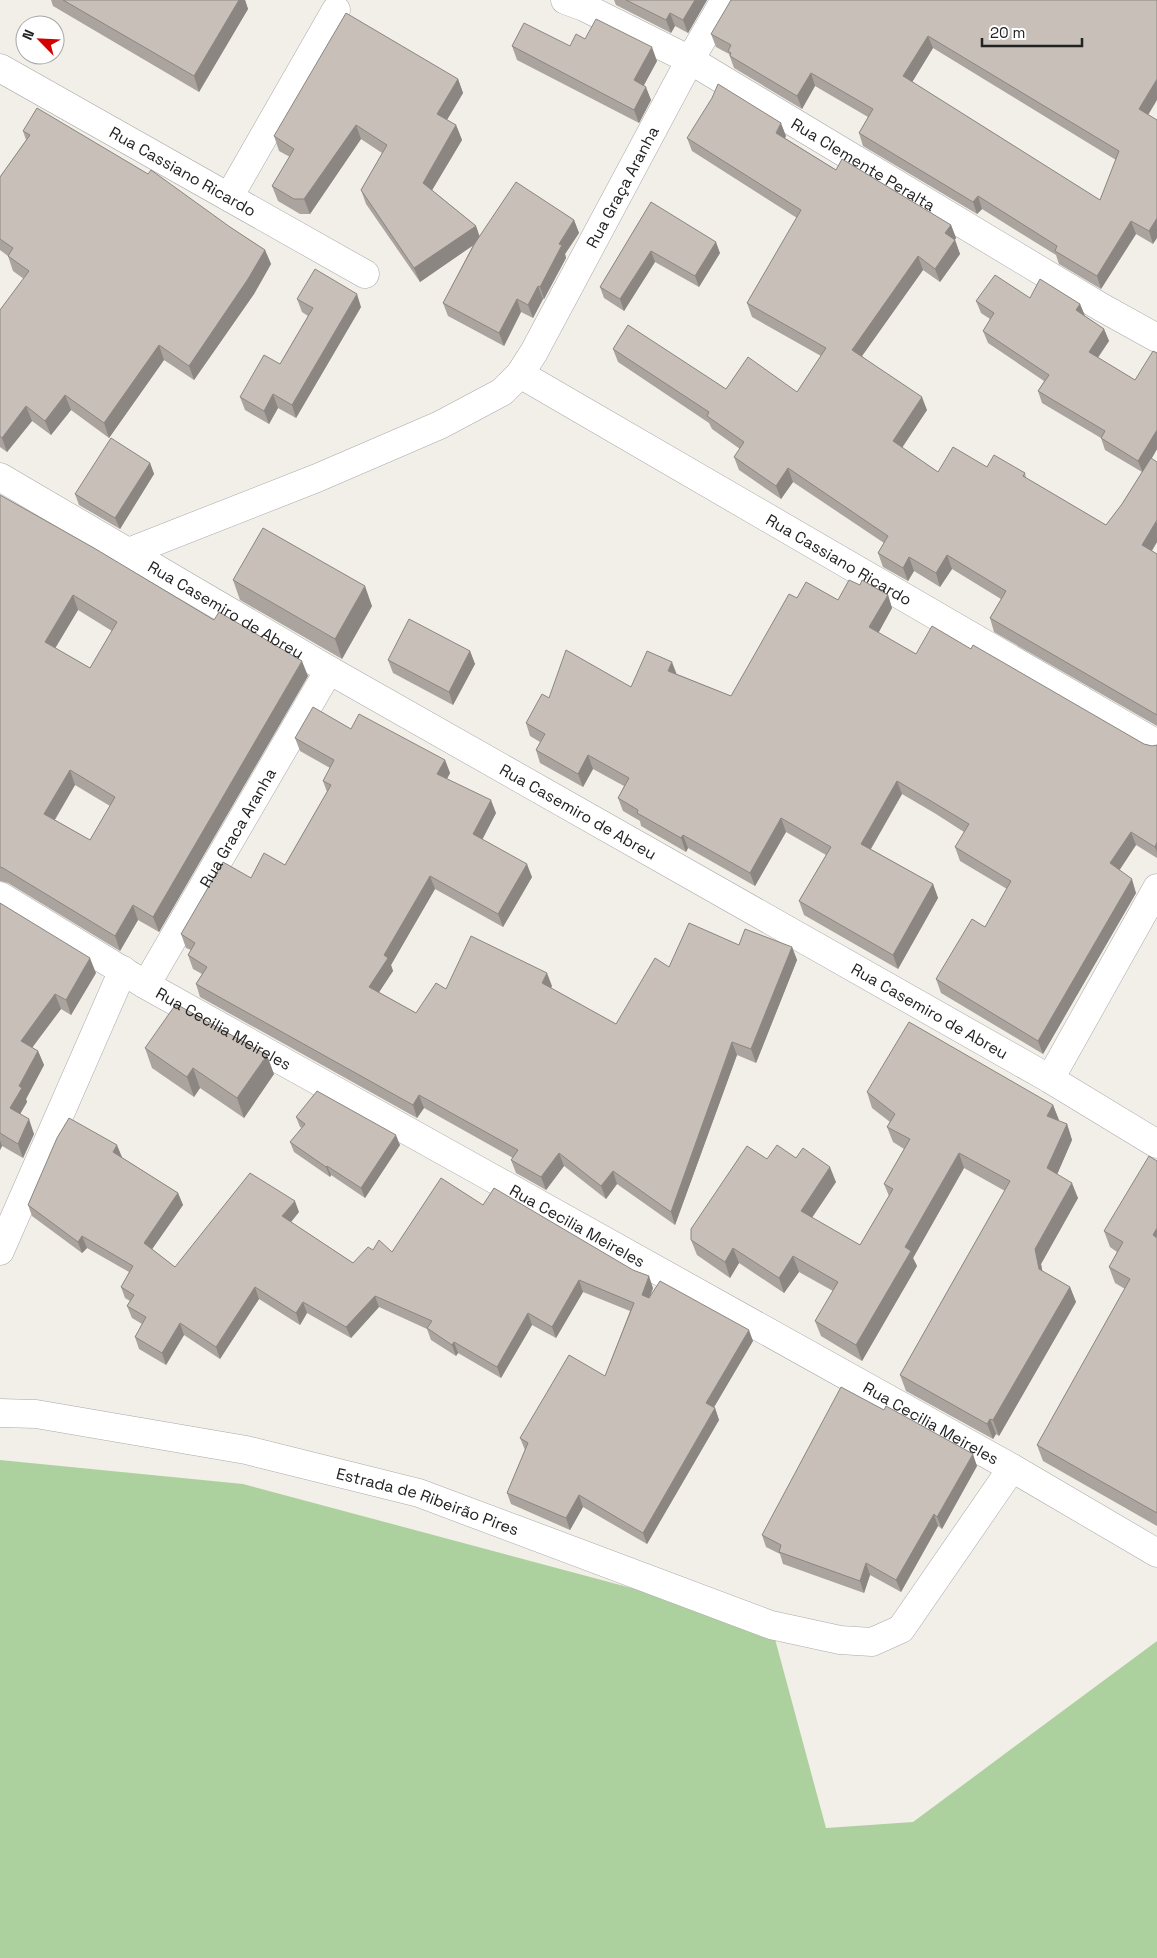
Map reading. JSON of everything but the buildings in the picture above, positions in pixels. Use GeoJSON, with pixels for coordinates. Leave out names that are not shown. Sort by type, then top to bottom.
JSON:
{"type":"FeatureCollection","features":[{"type":"Feature","properties":{"kind":"street","name":"Rua Clemente Peralta"},"geometry":{"type":"LineString","coordinates":[[565,0],[584,7],[690,60],[1101,307],[1157,338]]}},
{"type":"Feature","properties":{"kind":"street","name":"Rua Graça Aranha"},"geometry":{"type":"LineString","coordinates":[[126,552],[317,478],[440,425],[502,392],[520,374],[534,352],[690,60],[725,0]]}},
{"type":"Feature","properties":{"kind":"street"},"geometry":{"type":"LineString","coordinates":[[229,197],[336,10]]}},
{"type":"Feature","properties":{"kind":"street","name":"Rua Cassiano Ricardo"},"geometry":{"type":"LineString","coordinates":[[0,68],[365,274]]}},
{"type":"Feature","properties":{"kind":"street","name":"Rua Cassiano Ricardo"},"geometry":{"type":"LineString","coordinates":[[520,374],[1157,744]]}},
{"type":"Feature","properties":{"kind":"street","name":"Rua Casemiro de Abreu"},"geometry":{"type":"LineString","coordinates":[[0,477],[329,670],[1050,1079],[1157,1144]]}},
{"type":"Feature","properties":{"kind":"street","name":"Rua Graca Aranha"},"geometry":{"type":"LineString","coordinates":[[146,985],[329,670]]}},
{"type":"Feature","properties":{"kind":"street"},"geometry":{"type":"LineString","coordinates":[[1050,1079],[1157,888]]}},
{"type":"Feature","properties":{"kind":"street","name":"Rua Cecilia Meireles"},"geometry":{"type":"LineString","coordinates":[[0,896],[146,985],[1012,1468],[1157,1553]]}},
{"type":"Feature","properties":{"kind":"street"},"geometry":{"type":"LineString","coordinates":[[0,1251],[122,970]]}},
{"type":"Feature","properties":{"kind":"street","name":"Estrada de Ribeirão Pires"},"geometry":{"type":"LineString","coordinates":[[0,1413],[36,1414],[246,1450],[419,1493],[771,1624],[840,1640],[872,1642],[901,1629],[1012,1468]]}},
{"type":"Feature","properties":{"kind":"green space"},"geometry":{"type":"Polygon","coordinates":[[[0,1460],[243,1484],[680,1601],[775,1639],[826,1828],[913,1822],[1157,1641],[1157,1958],[0,1958],[0,1460]]]}}]}
